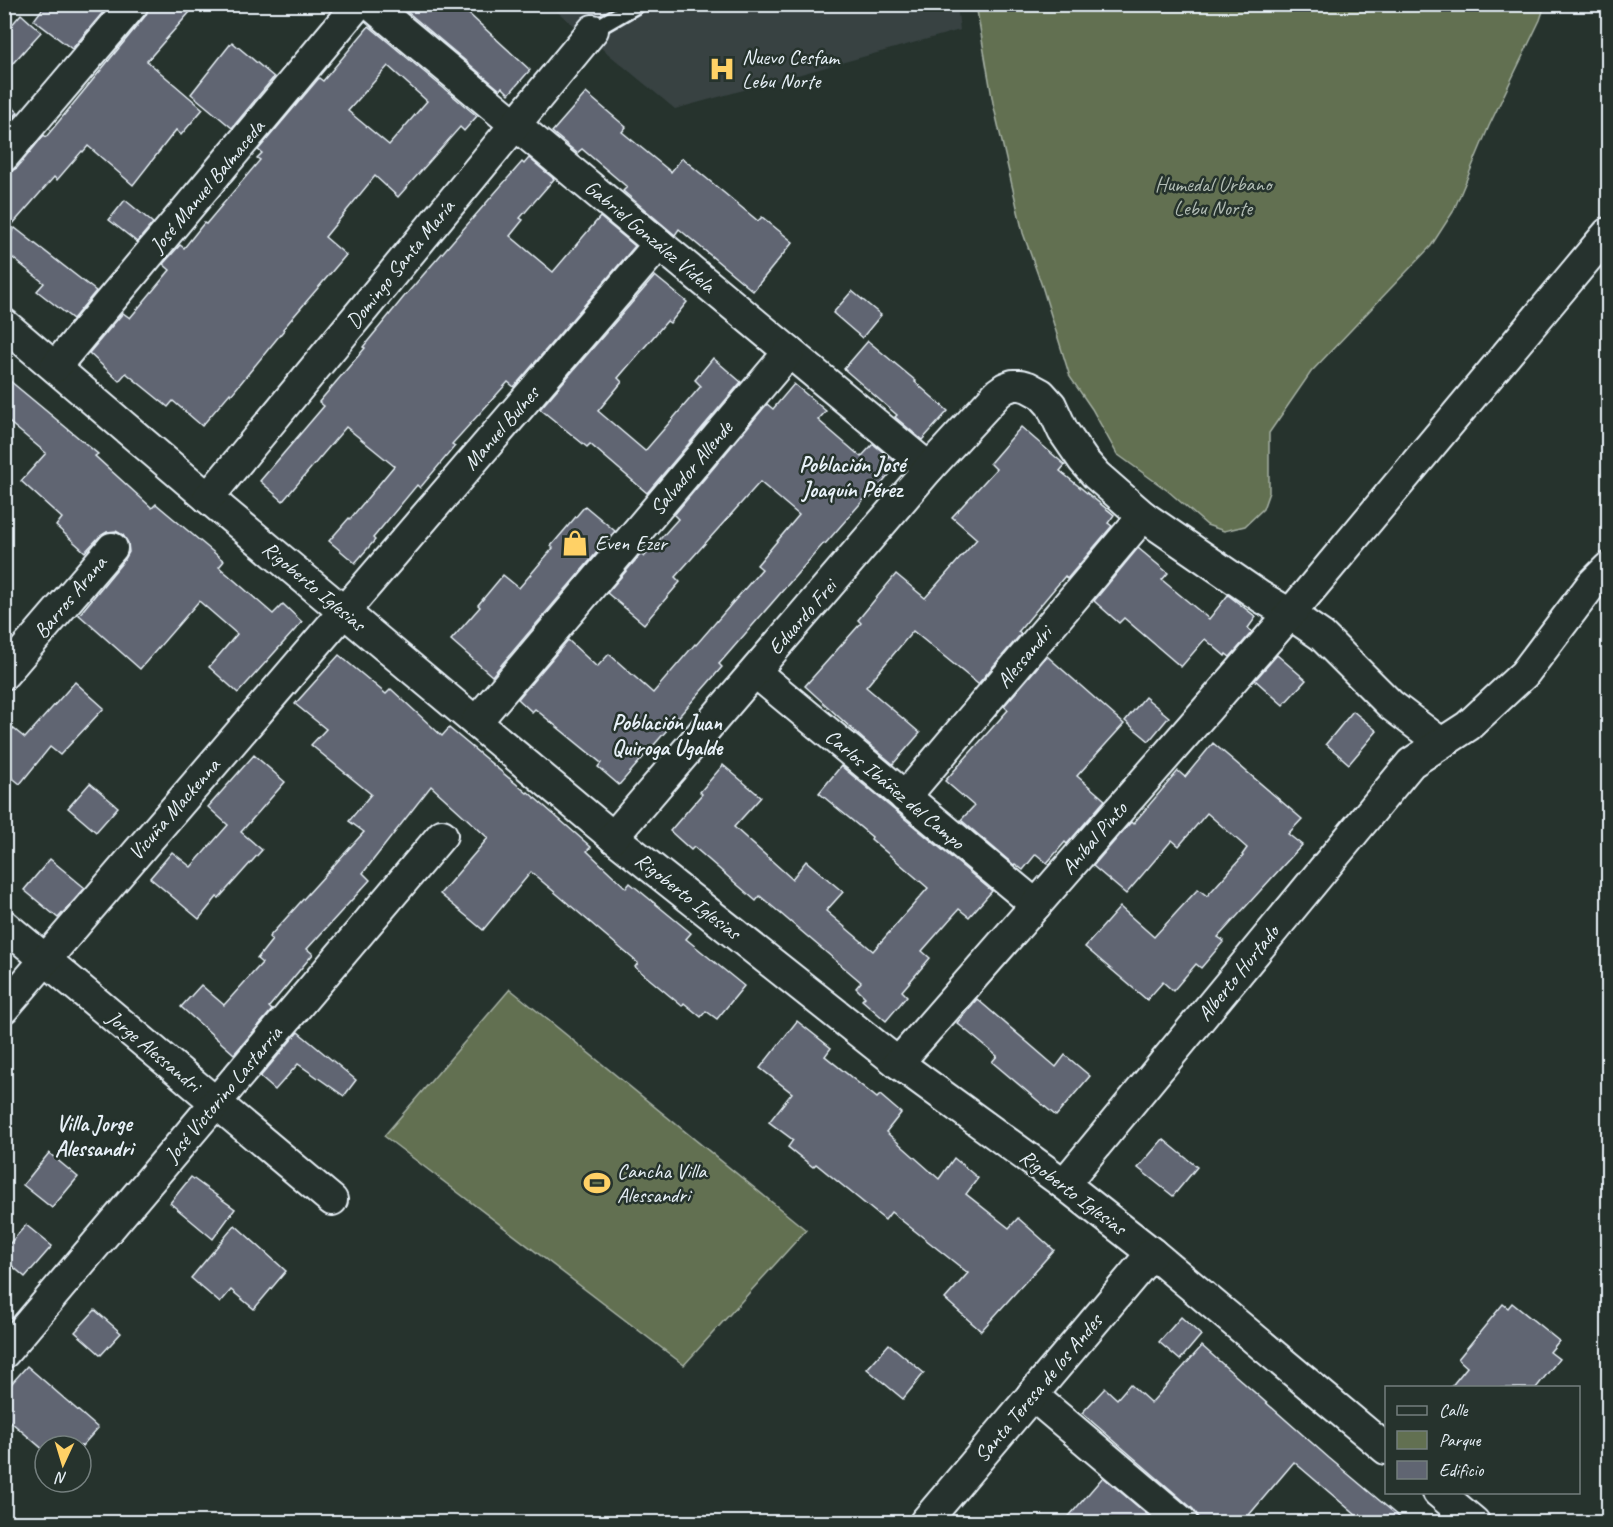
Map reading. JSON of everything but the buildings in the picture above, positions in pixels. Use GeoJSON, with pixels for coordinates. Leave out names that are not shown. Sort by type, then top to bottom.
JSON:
{"type":"FeatureCollection","features":[{"type":"Feature","properties":{"kind":"street"},"geometry":{"type":"LineString","coordinates":[[4,156],[133,4]]}},
{"type":"Feature","properties":{"kind":"street","name":"José Manuel Balmaceda"},"geometry":{"type":"LineString","coordinates":[[56,367],[358,4]]}},
{"type":"Feature","properties":{"kind":"street","name":"Gabriel González Videla"},"geometry":{"type":"LineString","coordinates":[[370,4],[929,468]]}},
{"type":"Feature","properties":{"kind":"street","name":"Domingo Santa María"},"geometry":{"type":"LineString","coordinates":[[208,498],[593,30]]}},
{"type":"Feature","properties":{"kind":"street","name":"Aníbal Pinto"},"geometry":{"type":"LineString","coordinates":[[898,1063],[1290,614],[1608,233]]}},
{"type":"Feature","properties":{"kind":"street","name":"Manuel Bulnes"},"geometry":{"type":"LineString","coordinates":[[344,611],[659,244]]}},
{"type":"Feature","properties":{"kind":"street","name":"Rigoberto Iglesias"},"geometry":{"type":"LineString","coordinates":[[5,327],[56,367],[208,498],[613,837],[898,1063],[1064,1184],[1152,1253],[1385,1448]]}},
{"type":"Feature","properties":{"kind":"street","name":"Salvador Allende"},"geometry":{"type":"LineString","coordinates":[[476,722],[789,352]]}},
{"type":"Feature","properties":{"kind":"street","name":"Eduardo Frei"},"geometry":{"type":"LineString","coordinates":[[613,837],[929,468],[1005,388],[1013,385],[1028,387],[1041,394],[1051,405],[1063,431],[1083,460],[1096,475],[1143,516]]}},
{"type":"Feature","properties":{"kind":"street"},"geometry":{"type":"LineString","coordinates":[[1143,516],[1322,636],[1391,705],[1441,743]]}},
{"type":"Feature","properties":{"kind":"street","name":"Alessandri"},"geometry":{"type":"LineString","coordinates":[[905,797],[1143,516]]}},
{"type":"Feature","properties":{"kind":"street","name":"Barros Arana"},"geometry":{"type":"LineString","coordinates":[[4,674],[112,548]]}},
{"type":"Feature","properties":{"kind":"street","name":"Alberto Hurtado"},"geometry":{"type":"LineString","coordinates":[[1064,1184],[1411,762],[1468,726],[1524,674],[1592,584],[1608,568]]}},
{"type":"Feature","properties":{"kind":"street","name":"Vicuña Mackenna"},"geometry":{"type":"LineString","coordinates":[[4,1008],[344,611]]}},
{"type":"Feature","properties":{"kind":"street","name":"Carlos Ibáñez del Campo"},"geometry":{"type":"LineString","coordinates":[[755,672],[1036,905]]}},
{"type":"Feature","properties":{"kind":"street","name":"José Victorino Lastarria"},"geometry":{"type":"LineString","coordinates":[[4,1353],[442,835]]}},
{"type":"Feature","properties":{"kind":"street","name":"Jorge Alessandri"},"geometry":{"type":"LineString","coordinates":[[4,925],[332,1200]]}},
{"type":"Feature","properties":{"kind":"street","name":"Santa Teresa de los Andes"},"geometry":{"type":"LineString","coordinates":[[925,1522],[1152,1253]]}},
{"type":"Feature","properties":{"kind":"street"},"geometry":{"type":"LineString","coordinates":[[1032,1395],[1182,1522]]}},
{"type":"Feature","properties":{"kind":"street"},"geometry":{"type":"LineString","coordinates":[[1440,1494],[1474,1522]]}},
{"type":"Feature","properties":{"kind":"lane"},"geometry":{"type":"LineString","coordinates":[[593,30],[638,4]]}},
{"type":"Feature","properties":{"kind":"shaded area","name":"Nuevo Cesfam Lebu Norte"},"geometry":{"type":"Polygon","coordinates":[[[549,5],[957,5],[960,30],[675,109],[549,5]]]}},
{"type":"Feature","properties":{"kind":"green space","name":"Humedal Urbano Lebu Norte"},"geometry":{"type":"Polygon","coordinates":[[[976,5],[1545,5],[1489,126],[1453,212],[1431,246],[1311,372],[1269,433],[1269,492],[1263,509],[1245,526],[1224,531],[1207,525],[1168,491],[1117,454],[1092,409],[1070,377],[1023,233],[993,103],[976,5]]]}},
{"type":"Feature","properties":{"kind":"green space","name":"Cancha Villa Alessandri"},"geometry":{"type":"Polygon","coordinates":[[[510,989],[806,1230],[684,1365],[384,1136],[510,989]]]}},
{"type":"Feature","properties":{"kind":"place","name":"Nuevo Cesfam Lebu Norte"},"geometry":{"type":"Point","coordinates":[722,69]}},
{"type":"Feature","properties":{"kind":"place","name":"Even Ezer"},"geometry":{"type":"Point","coordinates":[575,543]}},
{"type":"Feature","properties":{"kind":"place","name":"Cancha Villa Alessandri"},"geometry":{"type":"Point","coordinates":[597,1183]}},
{"type":"Feature","properties":{"kind":"district","name":"Población José Joaquín Pérez"},"geometry":{"type":"Point","coordinates":[852,478]}},
{"type":"Feature","properties":{"kind":"district","name":"Población Juan Quiroga Ugalde"},"geometry":{"type":"Point","coordinates":[667,736]}},
{"type":"Feature","properties":{"kind":"district","name":"Villa Jorge Alessandri"},"geometry":{"type":"Point","coordinates":[94,1136]}}]}
